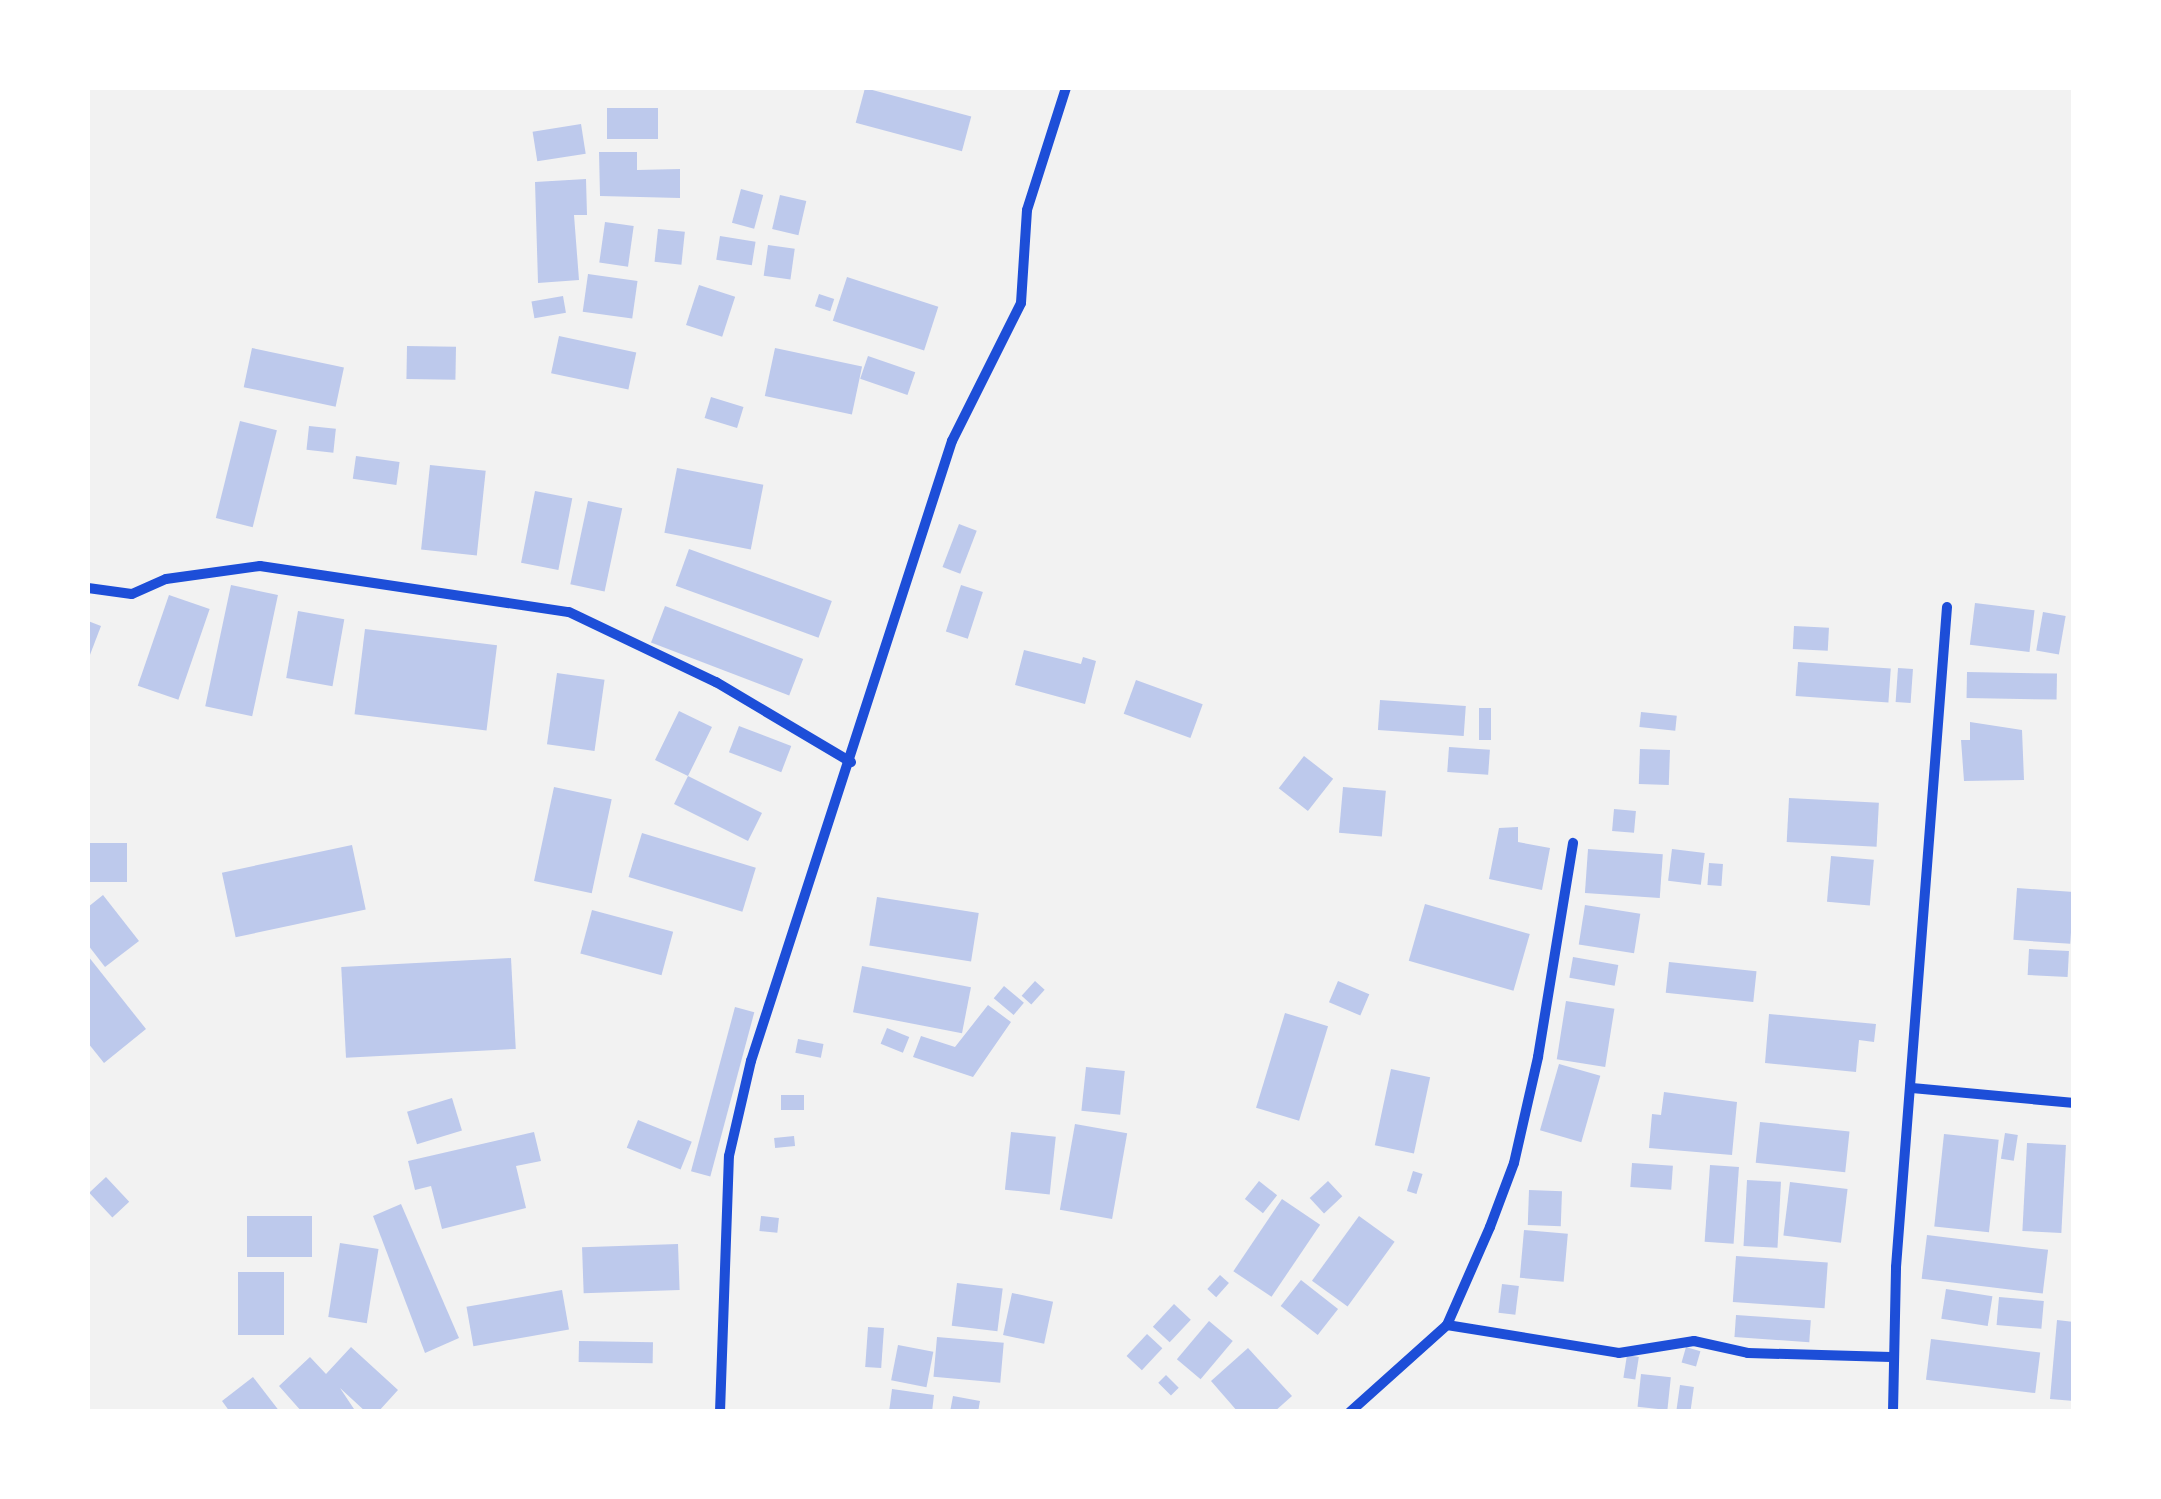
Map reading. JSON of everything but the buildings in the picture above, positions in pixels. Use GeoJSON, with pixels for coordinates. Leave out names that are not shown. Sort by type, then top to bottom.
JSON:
{"type":"FeatureCollection","features":[{"type":"Feature","properties":{"kind":"street"},"geometry":{"type":"LineString","coordinates":[[720,1412],[730,1156],[751,1061],[852,762],[952,440],[1021,303],[1027,210],[1066,88]]}},
{"type":"Feature","properties":{"kind":"street"},"geometry":{"type":"LineString","coordinates":[[88,588],[132,594],[166,579],[260,566],[570,612],[716,682],[852,762]]}},
{"type":"Feature","properties":{"kind":"street"},"geometry":{"type":"LineString","coordinates":[[1893,1412],[1892,1358],[1946,607]]}},
{"type":"Feature","properties":{"kind":"street"},"geometry":{"type":"LineString","coordinates":[[1350,1412],[1447,1325],[1514,1163],[1551,991],[1573,843]]}},
{"type":"Feature","properties":{"kind":"street"},"geometry":{"type":"LineString","coordinates":[[1912,1088],[2074,1103]]}},
{"type":"Feature","properties":{"kind":"street"},"geometry":{"type":"LineString","coordinates":[[1447,1325],[1618,1354],[1694,1342],[1748,1353],[1892,1358]]}}]}
